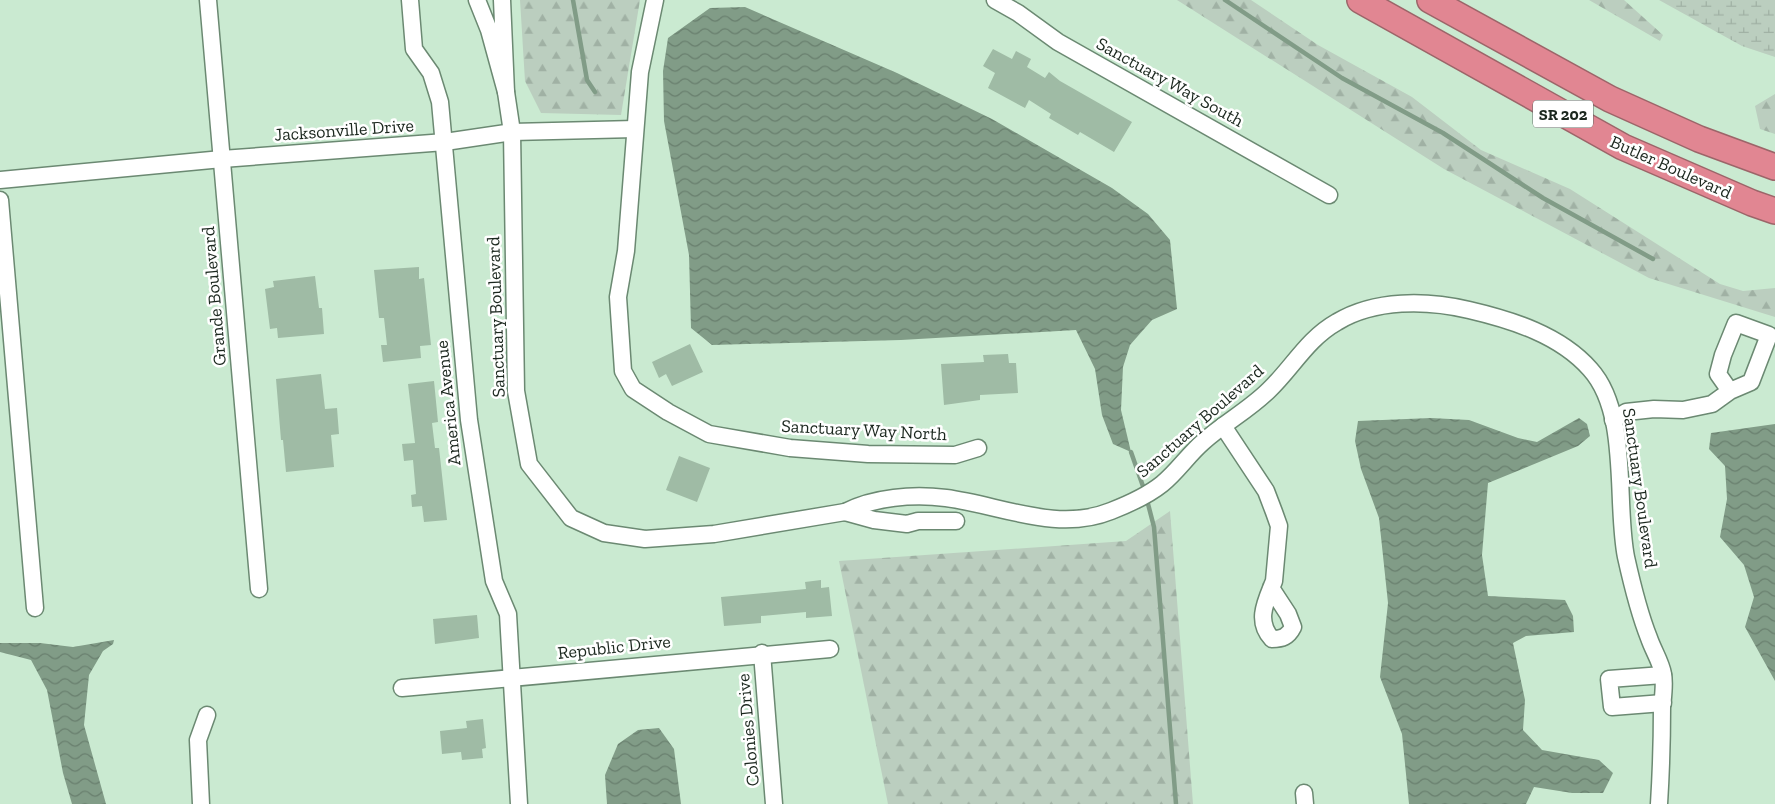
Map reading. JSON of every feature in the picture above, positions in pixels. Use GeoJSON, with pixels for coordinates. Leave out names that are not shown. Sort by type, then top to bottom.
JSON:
{"type":"FeatureCollection","features":[{"type":"Feature","properties":{"kind":"highway","name":"Butler Boulevard"},"geometry":{"type":"LineString","coordinates":[[1360,0],[1623,147],[1775,211]]}},
{"type":"Feature","properties":{"kind":"highway","name":"SR 202"},"geometry":{"type":"LineString","coordinates":[[1430,0],[1610,99],[1699,139],[1775,167]]}},
{"type":"Feature","properties":{"kind":"highway"},"geometry":{"type":"LineString","coordinates":[[1451,0],[1543,63]]}},
{"type":"Feature","properties":{"kind":"street","name":"Grande Boulevard"},"geometry":{"type":"LineString","coordinates":[[208,0],[259,589]]}},
{"type":"Feature","properties":{"kind":"street","name":"America Avenue"},"geometry":{"type":"LineString","coordinates":[[410,0],[414,49],[431,73],[440,102],[469,420],[494,581],[508,614],[514,679],[519,804]]}},
{"type":"Feature","properties":{"kind":"street","name":"Sanctuary Boulevard"},"geometry":{"type":"LineString","coordinates":[[477,0],[489,30],[506,92]]}},
{"type":"Feature","properties":{"kind":"street","name":"Sanctuary Boulevard"},"geometry":{"type":"LineString","coordinates":[[502,0],[506,92],[512,132],[516,391],[529,464],[571,518],[604,533],[645,539],[714,534],[845,512],[862,503],[927,497],[948,498],[983,507],[1051,519],[1078,520],[1107,513],[1140,499],[1163,483],[1203,442],[1271,389],[1316,335],[1339,320],[1368,309],[1425,302],[1505,318],[1548,337],[1569,350],[1592,370],[1606,396],[1613,420],[1620,472],[1626,555],[1647,635],[1663,674],[1659,804]]}},
{"type":"Feature","properties":{"kind":"street"},"geometry":{"type":"LineString","coordinates":[[634,129],[640,72],[655,0]]}},
{"type":"Feature","properties":{"kind":"street","name":"Sanctuary Way South"},"geometry":{"type":"LineString","coordinates":[[995,0],[1092,62],[1329,195]]}},
{"type":"Feature","properties":{"kind":"street","name":"Jacksonville Drive"},"geometry":{"type":"LineString","coordinates":[[0,180],[222,159],[445,142],[512,132],[634,129]]}},
{"type":"Feature","properties":{"kind":"street","name":"Sanctuary Way North"},"geometry":{"type":"LineString","coordinates":[[634,129],[626,251],[618,297],[623,371],[633,390],[668,412],[709,434],[790,448],[868,454],[955,455],[978,448]]}},
{"type":"Feature","properties":{"kind":"street"},"geometry":{"type":"LineString","coordinates":[[0,200],[36,608]]}},
{"type":"Feature","properties":{"kind":"street"},"geometry":{"type":"LineString","coordinates":[[1613,420],[1626,412],[1654,409],[1684,410],[1712,404],[1730,391]]}},
{"type":"Feature","properties":{"kind":"street"},"geometry":{"type":"LineString","coordinates":[[1223,426],[1266,491],[1279,526],[1271,588]]}},
{"type":"Feature","properties":{"kind":"street","name":"Sanctuary Boulevard"},"geometry":{"type":"LineString","coordinates":[[845,512],[874,520],[906,524],[918,521],[956,521],[983,507]]}},
{"type":"Feature","properties":{"kind":"street","name":"Republic Drive"},"geometry":{"type":"LineString","coordinates":[[402,688],[514,679],[564,671],[762,653],[830,649]]}},
{"type":"Feature","properties":{"kind":"street","name":"Colonies Drive"},"geometry":{"type":"LineString","coordinates":[[762,653],[774,804]]}},
{"type":"Feature","properties":{"kind":"street"},"geometry":{"type":"LineString","coordinates":[[1662,703],[1612,707],[1609,679],[1663,674]]}},
{"type":"Feature","properties":{"kind":"street"},"geometry":{"type":"LineString","coordinates":[[201,804],[198,740],[206,715]]}},
{"type":"Feature","properties":{"kind":"green space"},"geometry":{"type":"Polygon","coordinates":[[[520,0],[640,0],[621,115],[541,113],[525,81],[520,0]]]}},
{"type":"Feature","properties":{"kind":"green space"},"geometry":{"type":"Polygon","coordinates":[[[1177,0],[1251,0],[1318,45],[1412,97],[1481,150],[1570,189],[1720,284],[1743,291],[1775,288],[1775,317],[1649,278],[1444,169],[1177,0]]]}},
{"type":"Feature","properties":{"kind":"green space"},"geometry":{"type":"Polygon","coordinates":[[[1589,0],[1624,0],[1663,35],[1660,41],[1589,0]]]}},
{"type":"Feature","properties":{"kind":"green space"},"geometry":{"type":"Polygon","coordinates":[[[1659,0],[1775,0],[1775,57],[1742,46],[1659,0]]]}},
{"type":"Feature","properties":{"kind":"green space"},"geometry":{"type":"Polygon","coordinates":[[[1775,94],[1775,134],[1760,129],[1755,106],[1775,94]]]}},
{"type":"Feature","properties":{"kind":"green space"},"geometry":{"type":"Polygon","coordinates":[[[1170,511],[1193,804],[888,804],[839,561],[1126,541],[1170,511]]]}},
{"type":"Feature","properties":{"kind":"water"},"geometry":{"type":"Polygon","coordinates":[[[745,7],[897,73],[992,119],[1112,188],[1148,214],[1170,240],[1177,309],[1152,320],[1130,345],[1123,367],[1121,410],[1131,452],[1113,444],[1102,415],[1095,369],[1076,330],[901,340],[712,345],[691,328],[689,255],[664,121],[663,71],[668,38],[710,8],[745,7]]]}},
{"type":"Feature","properties":{"kind":"water"},"geometry":{"type":"Polygon","coordinates":[[[1431,418],[1469,420],[1518,438],[1537,442],[1579,418],[1587,424],[1590,436],[1578,446],[1488,483],[1482,555],[1488,596],[1565,600],[1573,616],[1574,632],[1526,636],[1513,643],[1525,700],[1523,730],[1542,750],[1599,760],[1613,773],[1603,793],[1572,793],[1534,787],[1526,804],[1409,804],[1402,734],[1380,677],[1388,603],[1379,518],[1361,469],[1355,441],[1358,421],[1431,418]]]}},
{"type":"Feature","properties":{"kind":"water"},"geometry":{"type":"Polygon","coordinates":[[[1775,424],[1775,681],[1745,627],[1754,597],[1744,565],[1720,537],[1727,499],[1725,466],[1709,449],[1711,433],[1775,424]]]}},
{"type":"Feature","properties":{"kind":"water"},"geometry":{"type":"Polygon","coordinates":[[[114,640],[113,644],[103,651],[89,675],[84,725],[106,804],[72,804],[63,773],[47,690],[31,660],[0,652],[0,643],[40,643],[73,647],[114,640]]]}},
{"type":"Feature","properties":{"kind":"water"},"geometry":{"type":"Polygon","coordinates":[[[659,728],[674,749],[681,804],[607,804],[605,775],[618,744],[638,730],[659,728]]]}},
{"type":"Feature","properties":{"kind":"building"},"geometry":{"type":"Polygon","coordinates":[[[993,49],[1012,59],[1016,51],[1031,59],[1027,67],[1045,78],[1049,72],[1060,81],[1132,122],[1114,152],[1080,132],[1078,135],[1049,118],[1051,114],[1029,100],[1025,108],[988,88],[995,73],[983,66],[993,49]]]}},
{"type":"Feature","properties":{"kind":"building"},"geometry":{"type":"Polygon","coordinates":[[[419,267],[419,279],[424,278],[431,345],[420,346],[421,358],[383,362],[381,345],[387,345],[384,318],[379,318],[374,270],[419,267]]]}},
{"type":"Feature","properties":{"kind":"building"},"geometry":{"type":"Polygon","coordinates":[[[315,276],[319,308],[322,308],[324,334],[278,338],[277,328],[270,329],[265,289],[274,287],[273,281],[315,276]]]}},
{"type":"Feature","properties":{"kind":"building"},"geometry":{"type":"Polygon","coordinates":[[[690,344],[703,372],[672,386],[666,374],[659,378],[652,362],[690,344]]]}},
{"type":"Feature","properties":{"kind":"building"},"geometry":{"type":"Polygon","coordinates":[[[1008,354],[1009,363],[1016,363],[1018,393],[980,395],[980,400],[944,405],[941,364],[984,362],[983,355],[1008,354]]]}},
{"type":"Feature","properties":{"kind":"building"},"geometry":{"type":"Polygon","coordinates":[[[321,374],[325,409],[337,408],[339,434],[331,435],[334,467],[286,472],[283,440],[281,440],[276,379],[321,374]]]}},
{"type":"Feature","properties":{"kind":"building"},"geometry":{"type":"Polygon","coordinates":[[[434,381],[438,422],[432,423],[435,448],[439,448],[447,520],[424,522],[422,506],[412,507],[411,495],[416,494],[413,460],[404,461],[402,444],[415,443],[408,384],[434,381]]]}},
{"type":"Feature","properties":{"kind":"building"},"geometry":{"type":"Polygon","coordinates":[[[679,456],[710,468],[697,502],[666,490],[679,456]]]}},
{"type":"Feature","properties":{"kind":"building"},"geometry":{"type":"Polygon","coordinates":[[[821,580],[821,588],[829,587],[832,616],[806,618],[806,612],[761,616],[761,623],[724,626],[721,597],[806,589],[805,582],[821,580]]]}},
{"type":"Feature","properties":{"kind":"building"},"geometry":{"type":"Polygon","coordinates":[[[477,615],[479,638],[435,644],[433,619],[477,615]]]}},
{"type":"Feature","properties":{"kind":"building"},"geometry":{"type":"Polygon","coordinates":[[[483,719],[486,748],[482,749],[483,758],[462,760],[461,752],[442,754],[440,731],[467,728],[466,721],[483,719]]]}},
{"type":"Feature","properties":{"kind":"waterway"},"geometry":{"type":"LineString","coordinates":[[573,0],[587,80],[595,92]]}},
{"type":"Feature","properties":{"kind":"waterway"},"geometry":{"type":"LineString","coordinates":[[1225,0],[1342,78],[1443,133],[1543,198],[1653,259]]}},
{"type":"Feature","properties":{"kind":"waterway"},"geometry":{"type":"LineString","coordinates":[[1131,452],[1145,492]]}},
{"type":"Feature","properties":{"kind":"waterway"},"geometry":{"type":"LineString","coordinates":[[1147,500],[1154,527],[1176,804]]}}]}
